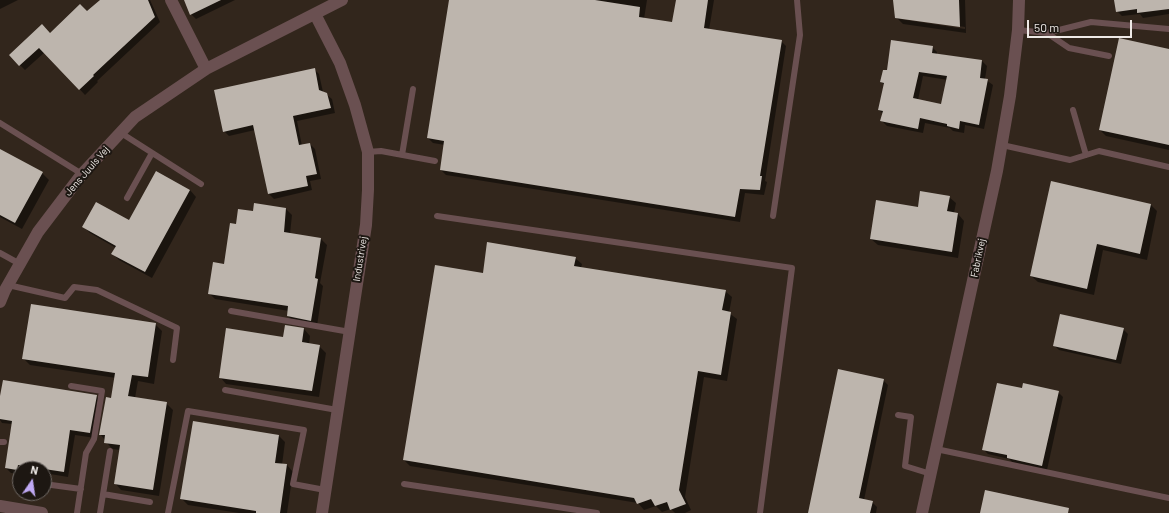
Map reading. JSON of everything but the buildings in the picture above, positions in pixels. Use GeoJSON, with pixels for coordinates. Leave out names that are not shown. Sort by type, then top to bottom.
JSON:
{"type":"FeatureCollection","features":[{"type":"Feature","properties":{"kind":"street"},"geometry":{"type":"LineString","coordinates":[[172,0],[206,69]]}},
{"type":"Feature","properties":{"kind":"street","name":"Jens Juuls Vej"},"geometry":{"type":"LineString","coordinates":[[0,302],[38,232],[82,174],[136,117],[206,69],[342,0]]}},
{"type":"Feature","properties":{"kind":"street","name":"Fabrikvej"},"geometry":{"type":"LineString","coordinates":[[922,513],[1002,145],[1018,30],[1019,0]]}},
{"type":"Feature","properties":{"kind":"street","name":"Industrivej"},"geometry":{"type":"LineString","coordinates":[[315,14],[340,63],[356,105],[368,152],[366,225],[322,513]]}},
{"type":"Feature","properties":{"kind":"street"},"geometry":{"type":"LineString","coordinates":[[0,506],[42,513]]}},
{"type":"Feature","properties":{"kind":"lane"},"geometry":{"type":"LineString","coordinates":[[773,216],[800,35],[797,0]]}},
{"type":"Feature","properties":{"kind":"lane"},"geometry":{"type":"LineString","coordinates":[[1018,30],[1047,33],[1091,22],[1169,30]]}},
{"type":"Feature","properties":{"kind":"lane"},"geometry":{"type":"LineString","coordinates":[[1047,33],[1069,48],[1109,56]]}},
{"type":"Feature","properties":{"kind":"lane"},"geometry":{"type":"LineString","coordinates":[[402,155],[413,89]]}},
{"type":"Feature","properties":{"kind":"lane"},"geometry":{"type":"LineString","coordinates":[[1073,110],[1086,155]]}},
{"type":"Feature","properties":{"kind":"lane"},"geometry":{"type":"LineString","coordinates":[[0,123],[82,174]]}},
{"type":"Feature","properties":{"kind":"lane"},"geometry":{"type":"LineString","coordinates":[[121,132],[201,184]]}},
{"type":"Feature","properties":{"kind":"lane"},"geometry":{"type":"LineString","coordinates":[[1002,145],[1070,160],[1099,152],[1169,167]]}},
{"type":"Feature","properties":{"kind":"lane"},"geometry":{"type":"LineString","coordinates":[[368,152],[381,151],[435,161]]}},
{"type":"Feature","properties":{"kind":"lane"},"geometry":{"type":"LineString","coordinates":[[127,198],[152,152]]}},
{"type":"Feature","properties":{"kind":"lane"},"geometry":{"type":"LineString","coordinates":[[437,216],[792,268],[760,513]]}},
{"type":"Feature","properties":{"kind":"lane"},"geometry":{"type":"LineString","coordinates":[[0,253],[20,264]]}},
{"type":"Feature","properties":{"kind":"lane"},"geometry":{"type":"LineString","coordinates":[[8,285],[65,298],[74,287],[97,290],[177,328],[173,360]]}},
{"type":"Feature","properties":{"kind":"lane"},"geometry":{"type":"LineString","coordinates":[[231,311],[350,332]]}},
{"type":"Feature","properties":{"kind":"lane"},"geometry":{"type":"LineString","coordinates":[[71,386],[102,391],[94,439],[86,453],[77,513]]}},
{"type":"Feature","properties":{"kind":"lane"},"geometry":{"type":"LineString","coordinates":[[225,390],[337,410]]}},
{"type":"Feature","properties":{"kind":"lane"},"geometry":{"type":"LineString","coordinates":[[168,513],[188,411],[304,430],[293,484],[325,490]]}},
{"type":"Feature","properties":{"kind":"lane"},"geometry":{"type":"LineString","coordinates":[[898,415],[911,417],[905,466],[931,474]]}},
{"type":"Feature","properties":{"kind":"lane"},"geometry":{"type":"LineString","coordinates":[[936,450],[1169,498]]}},
{"type":"Feature","properties":{"kind":"lane"},"geometry":{"type":"LineString","coordinates":[[100,513],[110,451]]}},
{"type":"Feature","properties":{"kind":"lane"},"geometry":{"type":"LineString","coordinates":[[404,484],[575,511],[597,513]]}},
{"type":"Feature","properties":{"kind":"lane"},"geometry":{"type":"LineString","coordinates":[[52,485],[81,489]]}},
{"type":"Feature","properties":{"kind":"lane"},"geometry":{"type":"LineString","coordinates":[[103,494],[150,502]]}},
{"type":"Feature","properties":{"kind":"shaded area"},"geometry":{"type":"Polygon","coordinates":[[[0,0],[1169,0],[1169,513],[0,513],[0,0]]]}}]}
